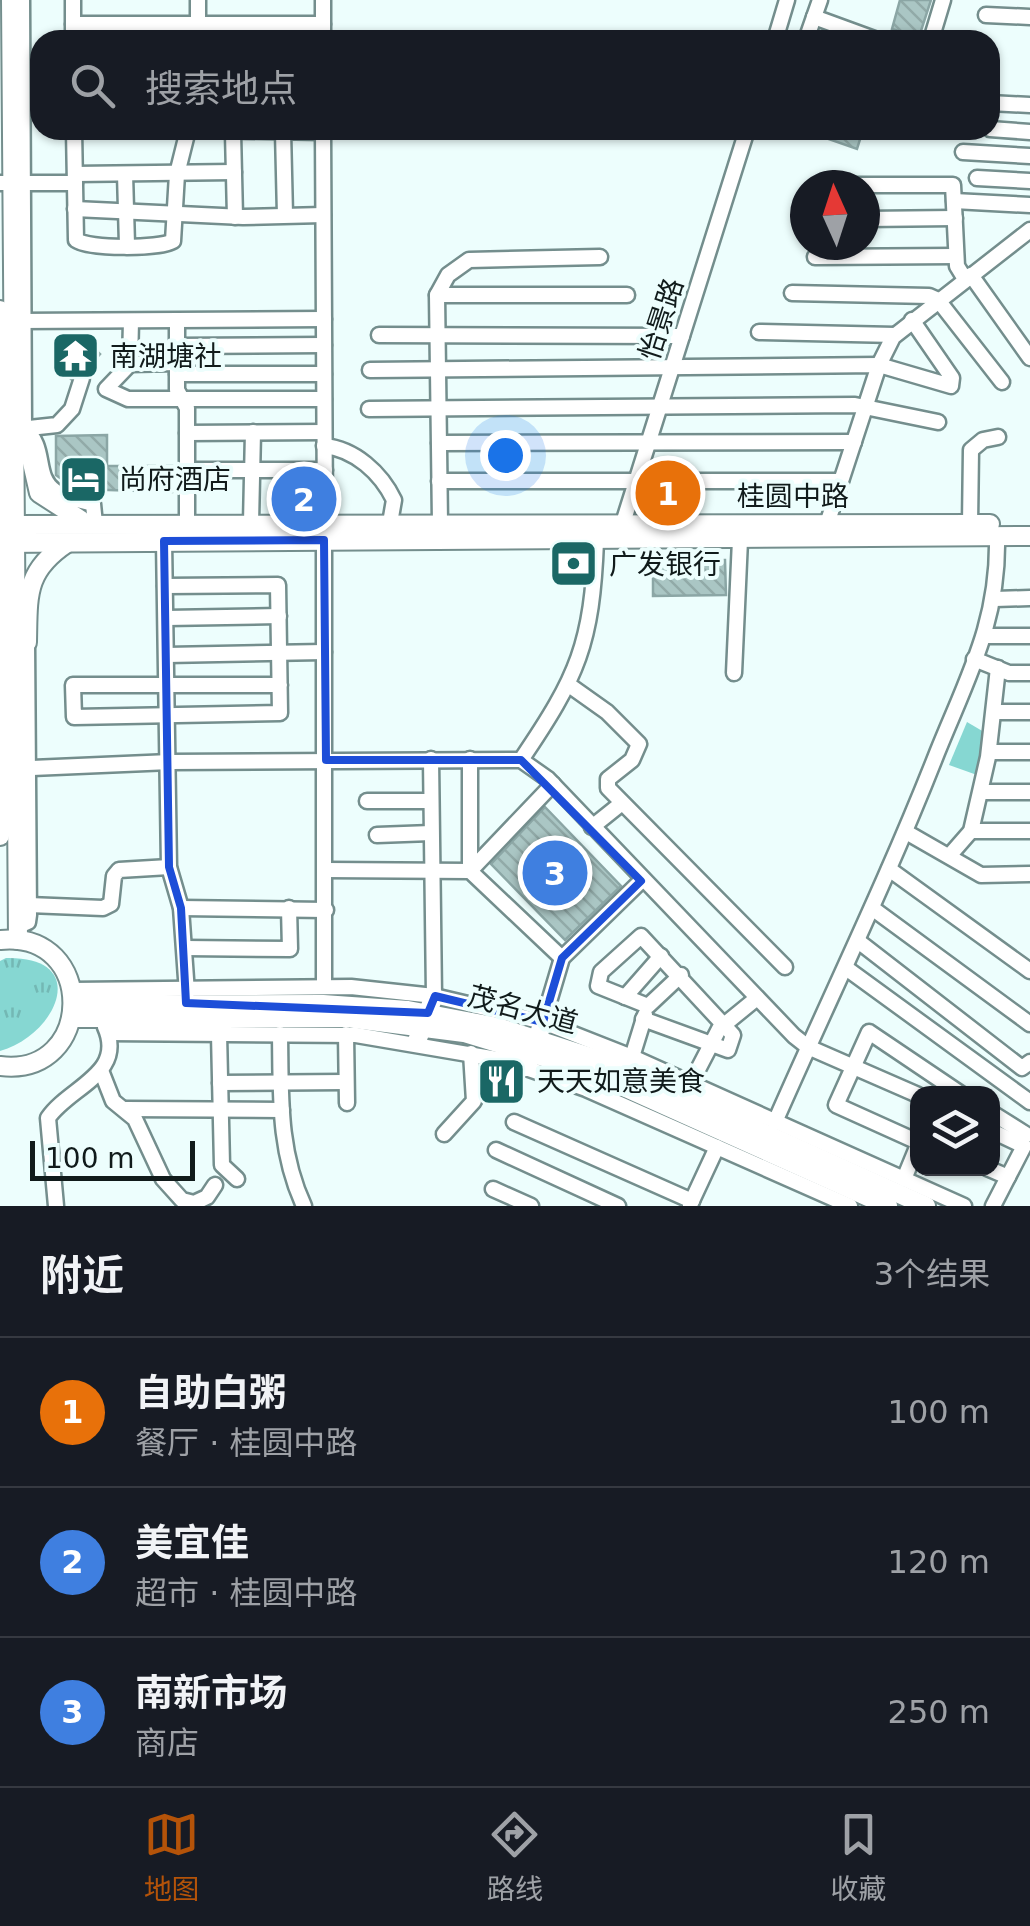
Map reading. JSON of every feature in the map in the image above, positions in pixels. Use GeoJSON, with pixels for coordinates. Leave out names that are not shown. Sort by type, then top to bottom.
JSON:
{"type":"FeatureCollection","features":[{"type":"Feature","properties":{"kind":"main road"},"geometry":{"type":"LineString","coordinates":[[11,0],[17,84],[6,147],[12,183],[11,390],[0,460],[21,645]]}},
{"type":"Feature","properties":{"kind":"main road"},"geometry":{"type":"LineString","coordinates":[[11,390],[38,493],[65,514],[93,524]]}},
{"type":"Feature","properties":{"kind":"main road"},"geometry":{"type":"LineString","coordinates":[[0,1066],[24,1066],[40,1059],[66,1034],[73,1004],[68,976],[48,952],[12,936],[12,770],[1,603],[19,429]]}},
{"type":"Feature","properties":{"kind":"main road","name":"桂圆中路"},"geometry":{"type":"LineString","coordinates":[[6,534],[93,524],[187,523],[596,541],[622,532],[827,524],[970,524],[1030,536]]}},
{"type":"Feature","properties":{"kind":"main road","name":"桂圆中路"},"geometry":{"type":"LineString","coordinates":[[6,534],[66,543],[164,542],[324,532],[390,523],[740,540],[997,530],[1030,524]]}},
{"type":"Feature","properties":{"kind":"main road"},"geometry":{"type":"LineString","coordinates":[[5,676],[21,645],[35,572],[42,560],[66,543]]}},
{"type":"Feature","properties":{"kind":"main road"},"geometry":{"type":"LineString","coordinates":[[0,836],[12,770]]}},
{"type":"Feature","properties":{"kind":"main road","name":"茂名大道"},"geometry":{"type":"LineString","coordinates":[[73,1004],[186,1002],[218,1018],[280,1025],[323,1002]]}},
{"type":"Feature","properties":{"kind":"main road","name":"茂名大道"},"geometry":{"type":"LineString","coordinates":[[73,1004],[105,1025],[186,1002]]}},
{"type":"Feature","properties":{"kind":"main road","name":"茂名大道"},"geometry":{"type":"LineString","coordinates":[[323,1002],[346,1026],[426,1019]]}},
{"type":"Feature","properties":{"kind":"main road","name":"茂名大道"},"geometry":{"type":"LineString","coordinates":[[218,1018],[323,1002],[486,1030],[627,1071],[724,1133]]}},
{"type":"Feature","properties":{"kind":"main road","name":"茂名大道"},"geometry":{"type":"LineString","coordinates":[[534,1044],[596,1084],[627,1071]]}},
{"type":"Feature","properties":{"kind":"main road","name":"茂名大道"},"geometry":{"type":"LineString","coordinates":[[627,1071],[670,1117],[724,1133],[768,1136],[831,1155],[854,1195]]}},
{"type":"Feature","properties":{"kind":"main road","name":"茂名大道"},"geometry":{"type":"LineString","coordinates":[[768,1136],[790,1171],[888,1206]]}},
{"type":"Feature","properties":{"kind":"main road","name":"茂名大道"},"geometry":{"type":"LineString","coordinates":[[854,1195],[926,1206]]}},
{"type":"Feature","properties":{"kind":"street"},"geometry":{"type":"LineString","coordinates":[[22,0],[12,183],[125,174],[234,172]]}},
{"type":"Feature","properties":{"kind":"street"},"geometry":{"type":"LineString","coordinates":[[72,0],[73,30]]}},
{"type":"Feature","properties":{"kind":"street"},"geometry":{"type":"LineString","coordinates":[[198,0],[198,30]]}},
{"type":"Feature","properties":{"kind":"street"},"geometry":{"type":"LineString","coordinates":[[323,0],[323,30]]}},
{"type":"Feature","properties":{"kind":"street"},"geometry":{"type":"LineString","coordinates":[[778,30],[788,0]]}},
{"type":"Feature","properties":{"kind":"street"},"geometry":{"type":"LineString","coordinates":[[809,30],[820,0]]}},
{"type":"Feature","properties":{"kind":"street"},"geometry":{"type":"LineString","coordinates":[[934,30],[944,0]]}},
{"type":"Feature","properties":{"kind":"street"},"geometry":{"type":"LineString","coordinates":[[986,15],[1030,17]]}},
{"type":"Feature","properties":{"kind":"street"},"geometry":{"type":"LineString","coordinates":[[814,17],[852,30]]}},
{"type":"Feature","properties":{"kind":"street"},"geometry":{"type":"LineString","coordinates":[[73,24],[198,24],[292,30]]}},
{"type":"Feature","properties":{"kind":"street"},"geometry":{"type":"LineString","coordinates":[[17,84],[30,84]]}},
{"type":"Feature","properties":{"kind":"street"},"geometry":{"type":"LineString","coordinates":[[1000,104],[1030,105]]}},
{"type":"Feature","properties":{"kind":"street"},"geometry":{"type":"LineString","coordinates":[[1000,130],[1030,132]]}},
{"type":"Feature","properties":{"kind":"street"},"geometry":{"type":"LineString","coordinates":[[74,140],[79,244],[126,246],[171,243],[177,174],[186,140]]}},
{"type":"Feature","properties":{"kind":"street"},"geometry":{"type":"LineString","coordinates":[[233,140],[235,216]]}},
{"type":"Feature","properties":{"kind":"street"},"geometry":{"type":"LineString","coordinates":[[284,140],[285,215]]}},
{"type":"Feature","properties":{"kind":"street"},"geometry":{"type":"LineString","coordinates":[[164,542],[169,867],[182,908],[186,1002],[323,1002],[323,140]]}},
{"type":"Feature","properties":{"kind":"street","name":"怡景路"},"geometry":{"type":"LineString","coordinates":[[622,532],[658,405],[745,140]]}},
{"type":"Feature","properties":{"kind":"street"},"geometry":{"type":"LineString","coordinates":[[963,152],[1030,156]]}},
{"type":"Feature","properties":{"kind":"street"},"geometry":{"type":"LineString","coordinates":[[125,174],[126,246]]}},
{"type":"Feature","properties":{"kind":"street"},"geometry":{"type":"LineString","coordinates":[[976,178],[1030,181]]}},
{"type":"Feature","properties":{"kind":"street"},"geometry":{"type":"LineString","coordinates":[[880,184],[948,182],[954,188],[956,256],[1030,358]]}},
{"type":"Feature","properties":{"kind":"street"},"geometry":{"type":"LineString","coordinates":[[954,201],[1030,206]]}},
{"type":"Feature","properties":{"kind":"street"},"geometry":{"type":"LineString","coordinates":[[76,209],[235,216],[323,215]]}},
{"type":"Feature","properties":{"kind":"street"},"geometry":{"type":"LineString","coordinates":[[880,218],[955,218]]}},
{"type":"Feature","properties":{"kind":"street"},"geometry":{"type":"LineString","coordinates":[[827,524],[880,365],[895,335],[1030,230]]}},
{"type":"Feature","properties":{"kind":"street"},"geometry":{"type":"LineString","coordinates":[[880,257],[956,256]]}},
{"type":"Feature","properties":{"kind":"street"},"geometry":{"type":"LineString","coordinates":[[440,524],[437,294],[448,274],[470,260],[600,257]]}},
{"type":"Feature","properties":{"kind":"street"},"geometry":{"type":"LineString","coordinates":[[792,293],[920,294],[938,300],[1002,382]]}},
{"type":"Feature","properties":{"kind":"street"},"geometry":{"type":"LineString","coordinates":[[437,294],[627,295]]}},
{"type":"Feature","properties":{"kind":"street"},"geometry":{"type":"LineString","coordinates":[[11,390],[12,318],[131,322],[324,319]]}},
{"type":"Feature","properties":{"kind":"street"},"geometry":{"type":"LineString","coordinates":[[370,370],[880,365],[951,386],[952,378],[912,320]]}},
{"type":"Feature","properties":{"kind":"street"},"geometry":{"type":"LineString","coordinates":[[177,321],[177,369],[186,432],[187,523]]}},
{"type":"Feature","properties":{"kind":"street"},"geometry":{"type":"LineString","coordinates":[[131,322],[130,364],[106,388],[133,401],[324,399]]}},
{"type":"Feature","properties":{"kind":"street"},"geometry":{"type":"LineString","coordinates":[[759,332],[895,335]]}},
{"type":"Feature","properties":{"kind":"street"},"geometry":{"type":"LineString","coordinates":[[379,335],[682,336]]}},
{"type":"Feature","properties":{"kind":"street"},"geometry":{"type":"LineString","coordinates":[[177,346],[324,345]]}},
{"type":"Feature","properties":{"kind":"street"},"geometry":{"type":"LineString","coordinates":[[130,364],[324,374]]}},
{"type":"Feature","properties":{"kind":"street"},"geometry":{"type":"LineString","coordinates":[[19,429],[58,425],[72,409],[82,378]]}},
{"type":"Feature","properties":{"kind":"street"},"geometry":{"type":"LineString","coordinates":[[369,409],[866,406],[938,422]]}},
{"type":"Feature","properties":{"kind":"street"},"geometry":{"type":"LineString","coordinates":[[186,432],[253,432],[324,439],[355,454],[389,490],[394,500],[390,523]]}},
{"type":"Feature","properties":{"kind":"street"},"geometry":{"type":"LineString","coordinates":[[251,524],[253,432]]}},
{"type":"Feature","properties":{"kind":"street"},"geometry":{"type":"LineString","coordinates":[[970,524],[971,450],[983,440],[998,438]]}},
{"type":"Feature","properties":{"kind":"street"},"geometry":{"type":"LineString","coordinates":[[439,443],[854,442]]}},
{"type":"Feature","properties":{"kind":"street"},"geometry":{"type":"LineString","coordinates":[[187,470],[324,470]]}},
{"type":"Feature","properties":{"kind":"street"},"geometry":{"type":"LineString","coordinates":[[439,481],[841,481]]}},
{"type":"Feature","properties":{"kind":"street"},"geometry":{"type":"LineString","coordinates":[[681,975],[646,1012],[627,1071],[691,1083],[768,1136],[906,832],[984,636],[995,598],[997,530]]}},
{"type":"Feature","properties":{"kind":"street"},"geometry":{"type":"LineString","coordinates":[[734,672],[740,540]]}},
{"type":"Feature","properties":{"kind":"street"},"geometry":{"type":"LineString","coordinates":[[521,760],[569,685],[586,641],[596,541]]}},
{"type":"Feature","properties":{"kind":"street"},"geometry":{"type":"LineString","coordinates":[[165,586],[278,586],[280,653],[280,685],[280,714],[74,717],[73,685],[280,685]]}},
{"type":"Feature","properties":{"kind":"street"},"geometry":{"type":"LineString","coordinates":[[995,598],[1030,598]]}},
{"type":"Feature","properties":{"kind":"street"},"geometry":{"type":"LineString","coordinates":[[166,618],[278,616]]}},
{"type":"Feature","properties":{"kind":"street"},"geometry":{"type":"LineString","coordinates":[[984,636],[1030,636]]}},
{"type":"Feature","properties":{"kind":"street"},"geometry":{"type":"LineString","coordinates":[[12,936],[28,922],[29,905],[12,770],[21,645]]}},
{"type":"Feature","properties":{"kind":"street"},"geometry":{"type":"LineString","coordinates":[[167,655],[324,652]]}},
{"type":"Feature","properties":{"kind":"street"},"geometry":{"type":"LineString","coordinates":[[974,659],[1030,673]]}},
{"type":"Feature","properties":{"kind":"street"},"geometry":{"type":"LineString","coordinates":[[950,855],[971,831],[989,752],[998,668]]}},
{"type":"Feature","properties":{"kind":"street"},"geometry":{"type":"LineString","coordinates":[[569,685],[607,712],[639,744],[632,760],[606,782],[622,803],[785,967]]}},
{"type":"Feature","properties":{"kind":"street"},"geometry":{"type":"LineString","coordinates":[[994,712],[1030,712]]}},
{"type":"Feature","properties":{"kind":"street"},"geometry":{"type":"LineString","coordinates":[[989,752],[1030,752]]}},
{"type":"Feature","properties":{"kind":"street"},"geometry":{"type":"LineString","coordinates":[[470,758],[470,871]]}},
{"type":"Feature","properties":{"kind":"street"},"geometry":{"type":"LineString","coordinates":[[431,759],[432,868],[426,1019],[534,1044],[562,958],[641,881]]}},
{"type":"Feature","properties":{"kind":"street"},"geometry":{"type":"LineString","coordinates":[[12,770],[170,762],[521,760],[553,784],[641,881],[808,1047],[910,1091]]}},
{"type":"Feature","properties":{"kind":"street"},"geometry":{"type":"LineString","coordinates":[[470,871],[553,784]]}},
{"type":"Feature","properties":{"kind":"street"},"geometry":{"type":"LineString","coordinates":[[981,792],[1030,792]]}},
{"type":"Feature","properties":{"kind":"street"},"geometry":{"type":"LineString","coordinates":[[367,801],[432,800]]}},
{"type":"Feature","properties":{"kind":"street"},"geometry":{"type":"LineString","coordinates":[[592,827],[622,803]]}},
{"type":"Feature","properties":{"kind":"street"},"geometry":{"type":"LineString","coordinates":[[971,831],[1030,831]]}},
{"type":"Feature","properties":{"kind":"street"},"geometry":{"type":"LineString","coordinates":[[906,832],[981,874],[1030,874]]}},
{"type":"Feature","properties":{"kind":"street"},"geometry":{"type":"LineString","coordinates":[[377,835],[431,833]]}},
{"type":"Feature","properties":{"kind":"street"},"geometry":{"type":"LineString","coordinates":[[29,905],[103,908],[111,904],[114,876],[120,870],[169,867]]}},
{"type":"Feature","properties":{"kind":"street"},"geometry":{"type":"LineString","coordinates":[[889,869],[1030,970]]}},
{"type":"Feature","properties":{"kind":"street"},"geometry":{"type":"LineString","coordinates":[[326,870],[470,871],[562,958]]}},
{"type":"Feature","properties":{"kind":"street"},"geometry":{"type":"LineString","coordinates":[[182,908],[326,910]]}},
{"type":"Feature","properties":{"kind":"street"},"geometry":{"type":"LineString","coordinates":[[185,948],[290,948],[289,908]]}},
{"type":"Feature","properties":{"kind":"street"},"geometry":{"type":"LineString","coordinates":[[872,908],[1030,1024]]}},
{"type":"Feature","properties":{"kind":"street"},"geometry":{"type":"LineString","coordinates":[[708,1044],[646,1012],[626,997],[598,986],[601,972],[641,936],[724,1025]]}},
{"type":"Feature","properties":{"kind":"street"},"geometry":{"type":"LineString","coordinates":[[858,941],[1022,1068],[1030,1062]]}},
{"type":"Feature","properties":{"kind":"street"},"geometry":{"type":"LineString","coordinates":[[626,997],[661,956]]}},
{"type":"Feature","properties":{"kind":"street"},"geometry":{"type":"LineString","coordinates":[[846,968],[1030,1102]]}},
{"type":"Feature","properties":{"kind":"street"},"geometry":{"type":"LineString","coordinates":[[691,1083],[708,1044],[757,998]]}},
{"type":"Feature","properties":{"kind":"street"},"geometry":{"type":"LineString","coordinates":[[215,1185],[207,1197],[194,1204],[172,1191],[126,1109],[113,1101],[102,1073],[105,1025],[218,1018],[222,1165],[237,1179]]}},
{"type":"Feature","properties":{"kind":"street"},"geometry":{"type":"LineString","coordinates":[[304,1206],[288,1169],[280,1025],[346,1026],[348,1062],[344,1082],[348,1102]]}},
{"type":"Feature","properties":{"kind":"street"},"geometry":{"type":"LineString","coordinates":[[444,1134],[474,1101],[486,1030]]}},
{"type":"Feature","properties":{"kind":"street"},"geometry":{"type":"LineString","coordinates":[[910,1140],[836,1105],[868,1032],[949,1086]]}},
{"type":"Feature","properties":{"kind":"street"},"geometry":{"type":"LineString","coordinates":[[56,1206],[48,1118],[69,1095],[102,1073]]}},
{"type":"Feature","properties":{"kind":"street"},"geometry":{"type":"LineString","coordinates":[[220,1082],[344,1082]]}},
{"type":"Feature","properties":{"kind":"street"},"geometry":{"type":"LineString","coordinates":[[596,1084],[670,1117]]}},
{"type":"Feature","properties":{"kind":"street"},"geometry":{"type":"LineString","coordinates":[[126,1109],[282,1110]]}},
{"type":"Feature","properties":{"kind":"street"},"geometry":{"type":"LineString","coordinates":[[1000,1118],[1027,1137]]}},
{"type":"Feature","properties":{"kind":"street"},"geometry":{"type":"LineString","coordinates":[[514,1122],[691,1203],[724,1133],[790,1171]]}},
{"type":"Feature","properties":{"kind":"street"},"geometry":{"type":"LineString","coordinates":[[1000,1132],[1027,1137]]}},
{"type":"Feature","properties":{"kind":"street"},"geometry":{"type":"LineString","coordinates":[[993,1206],[1027,1137]]}},
{"type":"Feature","properties":{"kind":"street"},"geometry":{"type":"LineString","coordinates":[[496,1150],[618,1206]]}},
{"type":"Feature","properties":{"kind":"street"},"geometry":{"type":"LineString","coordinates":[[831,1155],[904,1178],[964,1206]]}},
{"type":"Feature","properties":{"kind":"street"},"geometry":{"type":"LineString","coordinates":[[904,1178],[910,1163]]}},
{"type":"Feature","properties":{"kind":"street"},"geometry":{"type":"LineString","coordinates":[[1000,1174],[1008,1177]]}},
{"type":"Feature","properties":{"kind":"street"},"geometry":{"type":"LineString","coordinates":[[493,1189],[531,1206]]}},
{"type":"Feature","properties":{"kind":"highlighted area"},"geometry":{"type":"Polygon","coordinates":[[[324,540],[326,760],[521,760],[641,881],[562,958],[543,1022],[435,996],[428,1013],[186,1003],[181,908],[169,867],[164,541],[324,540]]]}},
{"type":"Feature","properties":{"kind":"green space"},"geometry":{"type":"Polygon","coordinates":[[[967,722],[984,732],[977,775],[949,765],[967,722]]]}},
{"type":"Feature","properties":{"kind":"green space"},"geometry":{"type":"Polygon","coordinates":[[[0,961],[33,961],[49,969],[57,982],[57,998],[37,1029],[0,1051],[0,961]]]}},
{"type":"Feature","properties":{"kind":"building"},"geometry":{"type":"Polygon","coordinates":[[[900,0],[931,0],[921,30],[892,29],[900,0]]]}},
{"type":"Feature","properties":{"kind":"building"},"geometry":{"type":"Polygon","coordinates":[[[831,140],[860,140],[857,149],[831,140]]]}},
{"type":"Feature","properties":{"kind":"building"},"geometry":{"type":"Polygon","coordinates":[[[81,336],[100,354],[87,369],[76,370],[71,379],[55,364],[81,336]]]}},
{"type":"Feature","properties":{"kind":"building"},"geometry":{"type":"Polygon","coordinates":[[[107,435],[107,466],[172,466],[172,492],[76,489],[56,475],[56,436],[107,435]]]}},
{"type":"Feature","properties":{"kind":"building"},"geometry":{"type":"Polygon","coordinates":[[[725,560],[726,595],[653,596],[653,561],[725,560]]]}},
{"type":"Feature","properties":{"kind":"building"},"geometry":{"type":"Polygon","coordinates":[[[545,807],[621,886],[565,940],[491,864],[545,807]]]}},
{"type":"Feature","properties":{"kind":"place","name":"南湖塘社"},"geometry":{"type":"Point","coordinates":[75,356]}},
{"type":"Feature","properties":{"kind":"place","name":"尚府酒店"},"geometry":{"type":"Point","coordinates":[84,479]}},
{"type":"Feature","properties":{"kind":"place","name":"自助白粥"},"geometry":{"type":"Point","coordinates":[668,493]}},
{"type":"Feature","properties":{"kind":"place","name":"美宜佳"},"geometry":{"type":"Point","coordinates":[304,499]}},
{"type":"Feature","properties":{"kind":"place","name":"广发银行"},"geometry":{"type":"Point","coordinates":[574,564]}},
{"type":"Feature","properties":{"kind":"place","name":"南新市场"},"geometry":{"type":"Point","coordinates":[555,873]}},
{"type":"Feature","properties":{"kind":"place","name":"天天如意美食"},"geometry":{"type":"Point","coordinates":[502,1081]}}]}
